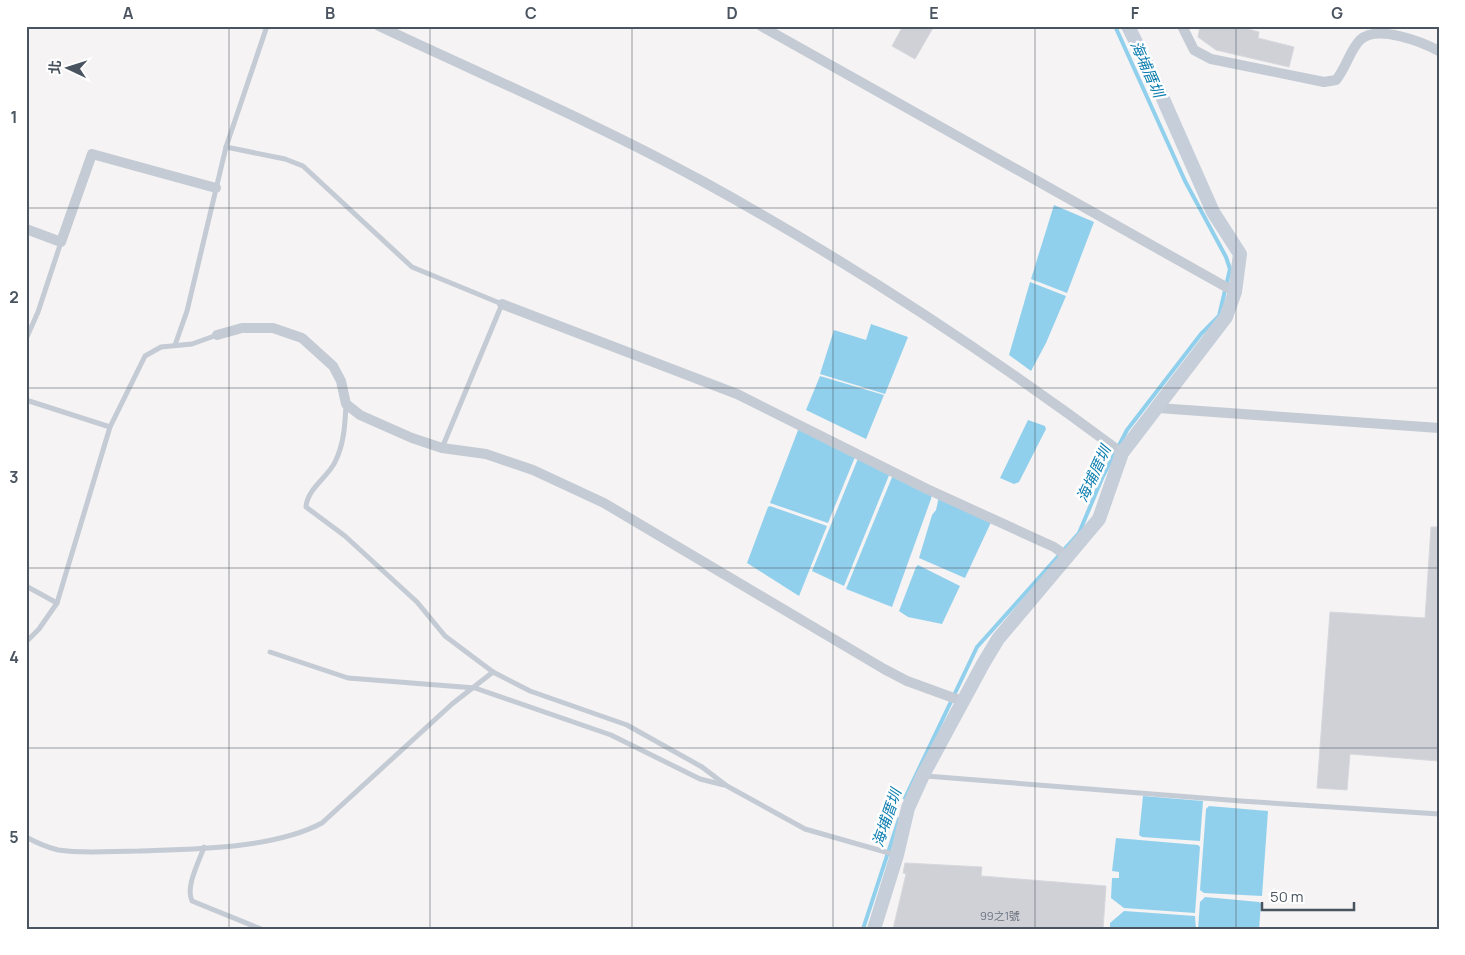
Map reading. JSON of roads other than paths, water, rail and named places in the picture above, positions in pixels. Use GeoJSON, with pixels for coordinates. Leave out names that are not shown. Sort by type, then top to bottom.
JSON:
{"type":"FeatureCollection","features":[{"type":"Feature","properties":{"kind":"street"},"geometry":{"type":"LineString","coordinates":[[379,26],[568,114],[701,180],[848,266],[945,330],[1122,453]]}},
{"type":"Feature","properties":{"kind":"street"},"geometry":{"type":"LineString","coordinates":[[761,26],[1235,292]]}},
{"type":"Feature","properties":{"kind":"street"},"geometry":{"type":"LineString","coordinates":[[874,929],[897,855],[908,808],[962,701],[998,639],[1099,519],[1122,453],[1226,317],[1235,292],[1240,254],[1212,212],[1156,83],[1128,26]]}},
{"type":"Feature","properties":{"kind":"street"},"geometry":{"type":"LineString","coordinates":[[1182,26],[1194,50],[1211,60],[1324,82],[1336,80],[1359,40],[1372,34],[1417,39],[1439,51]]}},
{"type":"Feature","properties":{"kind":"street"},"geometry":{"type":"LineString","coordinates":[[26,229],[61,242],[92,154],[216,188]]}},
{"type":"Feature","properties":{"kind":"street"},"geometry":{"type":"LineString","coordinates":[[502,304],[737,394],[927,489],[1054,547],[1068,557]]}},
{"type":"Feature","properties":{"kind":"street"},"geometry":{"type":"LineString","coordinates":[[217,335],[242,328],[273,328],[302,338],[333,366],[341,381],[346,404],[360,415],[442,448],[486,454],[533,470],[604,503],[884,669],[907,681],[962,701]]}},
{"type":"Feature","properties":{"kind":"street"},"geometry":{"type":"LineString","coordinates":[[1158,408],[1439,428]]}},
{"type":"Feature","properties":{"kind":"lane"},"geometry":{"type":"LineString","coordinates":[[175,345],[187,311],[226,147],[266,26]]}},
{"type":"Feature","properties":{"kind":"lane"},"geometry":{"type":"LineString","coordinates":[[226,147],[284,159],[303,166],[412,267],[502,304],[442,448]]}},
{"type":"Feature","properties":{"kind":"lane"},"geometry":{"type":"LineString","coordinates":[[26,339],[38,312],[61,242]]}},
{"type":"Feature","properties":{"kind":"lane"},"geometry":{"type":"LineString","coordinates":[[26,642],[39,629],[57,603],[110,427],[145,356],[161,347],[192,344],[217,335]]}},
{"type":"Feature","properties":{"kind":"lane"},"geometry":{"type":"LineString","coordinates":[[26,400],[110,427]]}},
{"type":"Feature","properties":{"kind":"lane"},"geometry":{"type":"LineString","coordinates":[[346,404],[344,440],[335,464],[310,495],[306,507],[345,536],[410,596],[445,636],[493,672],[530,691],[627,725],[702,767],[726,786],[805,829],[897,855]]}},
{"type":"Feature","properties":{"kind":"lane"},"geometry":{"type":"LineString","coordinates":[[26,586],[57,603]]}},
{"type":"Feature","properties":{"kind":"lane"},"geometry":{"type":"LineString","coordinates":[[270,652],[348,678],[475,688],[611,735],[700,779],[726,786]]}},
{"type":"Feature","properties":{"kind":"lane"},"geometry":{"type":"LineString","coordinates":[[26,838],[42,846],[77,852],[204,848],[268,840],[304,833],[322,823],[452,704],[475,688],[493,672]]}},
{"type":"Feature","properties":{"kind":"lane"},"geometry":{"type":"LineString","coordinates":[[923,775],[1241,801],[1439,814]]}},
{"type":"Feature","properties":{"kind":"lane"},"geometry":{"type":"LineString","coordinates":[[204,848],[191,888],[190,895],[192,901],[261,929]]}},
{"type":"Feature","properties":{"kind":"water"},"geometry":{"type":"Polygon","coordinates":[[[1054,205],[1094,222],[1067,293],[1031,279],[1054,205]]]}},
{"type":"Feature","properties":{"kind":"water"},"geometry":{"type":"Polygon","coordinates":[[[1030,282],[1066,296],[1046,343],[1031,371],[1009,355],[1030,282]]]}},
{"type":"Feature","properties":{"kind":"water"},"geometry":{"type":"Polygon","coordinates":[[[871,324],[908,337],[885,394],[820,374],[834,330],[866,340],[871,324]]]}},
{"type":"Feature","properties":{"kind":"water"},"geometry":{"type":"Polygon","coordinates":[[[820,376],[884,395],[866,439],[806,410],[820,376]]]}},
{"type":"Feature","properties":{"kind":"water"},"geometry":{"type":"Polygon","coordinates":[[[1028,420],[1045,426],[1046,429],[1019,482],[1014,484],[1000,478],[1028,420]]]}},
{"type":"Feature","properties":{"kind":"water"},"geometry":{"type":"Polygon","coordinates":[[[800,425],[857,452],[828,523],[770,503],[800,425]]]}},
{"type":"Feature","properties":{"kind":"water"},"geometry":{"type":"Polygon","coordinates":[[[859,456],[892,468],[844,586],[812,571],[859,456]]]}},
{"type":"Feature","properties":{"kind":"water"},"geometry":{"type":"Polygon","coordinates":[[[895,470],[933,488],[931,499],[892,607],[846,589],[895,470]]]}},
{"type":"Feature","properties":{"kind":"water"},"geometry":{"type":"Polygon","coordinates":[[[940,492],[993,518],[965,578],[919,558],[932,515],[936,510],[940,492]]]}},
{"type":"Feature","properties":{"kind":"water"},"geometry":{"type":"Polygon","coordinates":[[[770,506],[827,526],[799,596],[747,563],[770,506]]]}},
{"type":"Feature","properties":{"kind":"water"},"geometry":{"type":"Polygon","coordinates":[[[918,565],[960,586],[942,624],[908,617],[899,611],[918,565]]]}},
{"type":"Feature","properties":{"kind":"water"},"geometry":{"type":"Polygon","coordinates":[[[1143,796],[1203,801],[1200,841],[1142,837],[1139,835],[1143,796]]]}},
{"type":"Feature","properties":{"kind":"water"},"geometry":{"type":"Polygon","coordinates":[[[1209,806],[1268,811],[1262,896],[1204,893],[1200,890],[1206,809],[1209,806]]]}},
{"type":"Feature","properties":{"kind":"water"},"geometry":{"type":"Polygon","coordinates":[[[1116,838],[1198,845],[1200,847],[1195,913],[1124,908],[1111,898],[1112,878],[1119,878],[1119,872],[1112,871],[1116,838]]]}},
{"type":"Feature","properties":{"kind":"water"},"geometry":{"type":"Polygon","coordinates":[[[1205,897],[1259,902],[1261,904],[1259,929],[1198,929],[1200,902],[1205,897]]]}},
{"type":"Feature","properties":{"kind":"water"},"geometry":{"type":"Polygon","coordinates":[[[1124,911],[1195,916],[1196,929],[1110,929],[1110,923],[1124,911]]]}},
{"type":"Feature","properties":{"kind":"waterway","name":"海埔厝圳"},"geometry":{"type":"LineString","coordinates":[[905,798],[977,647],[1079,533],[1103,476],[1127,430],[1201,334],[1219,316],[1230,269],[1226,257],[1185,181],[1115,26]]}},
{"type":"Feature","properties":{"kind":"waterway","name":"海埔厝圳"},"geometry":{"type":"LineString","coordinates":[[863,929],[899,819]]}}]}
